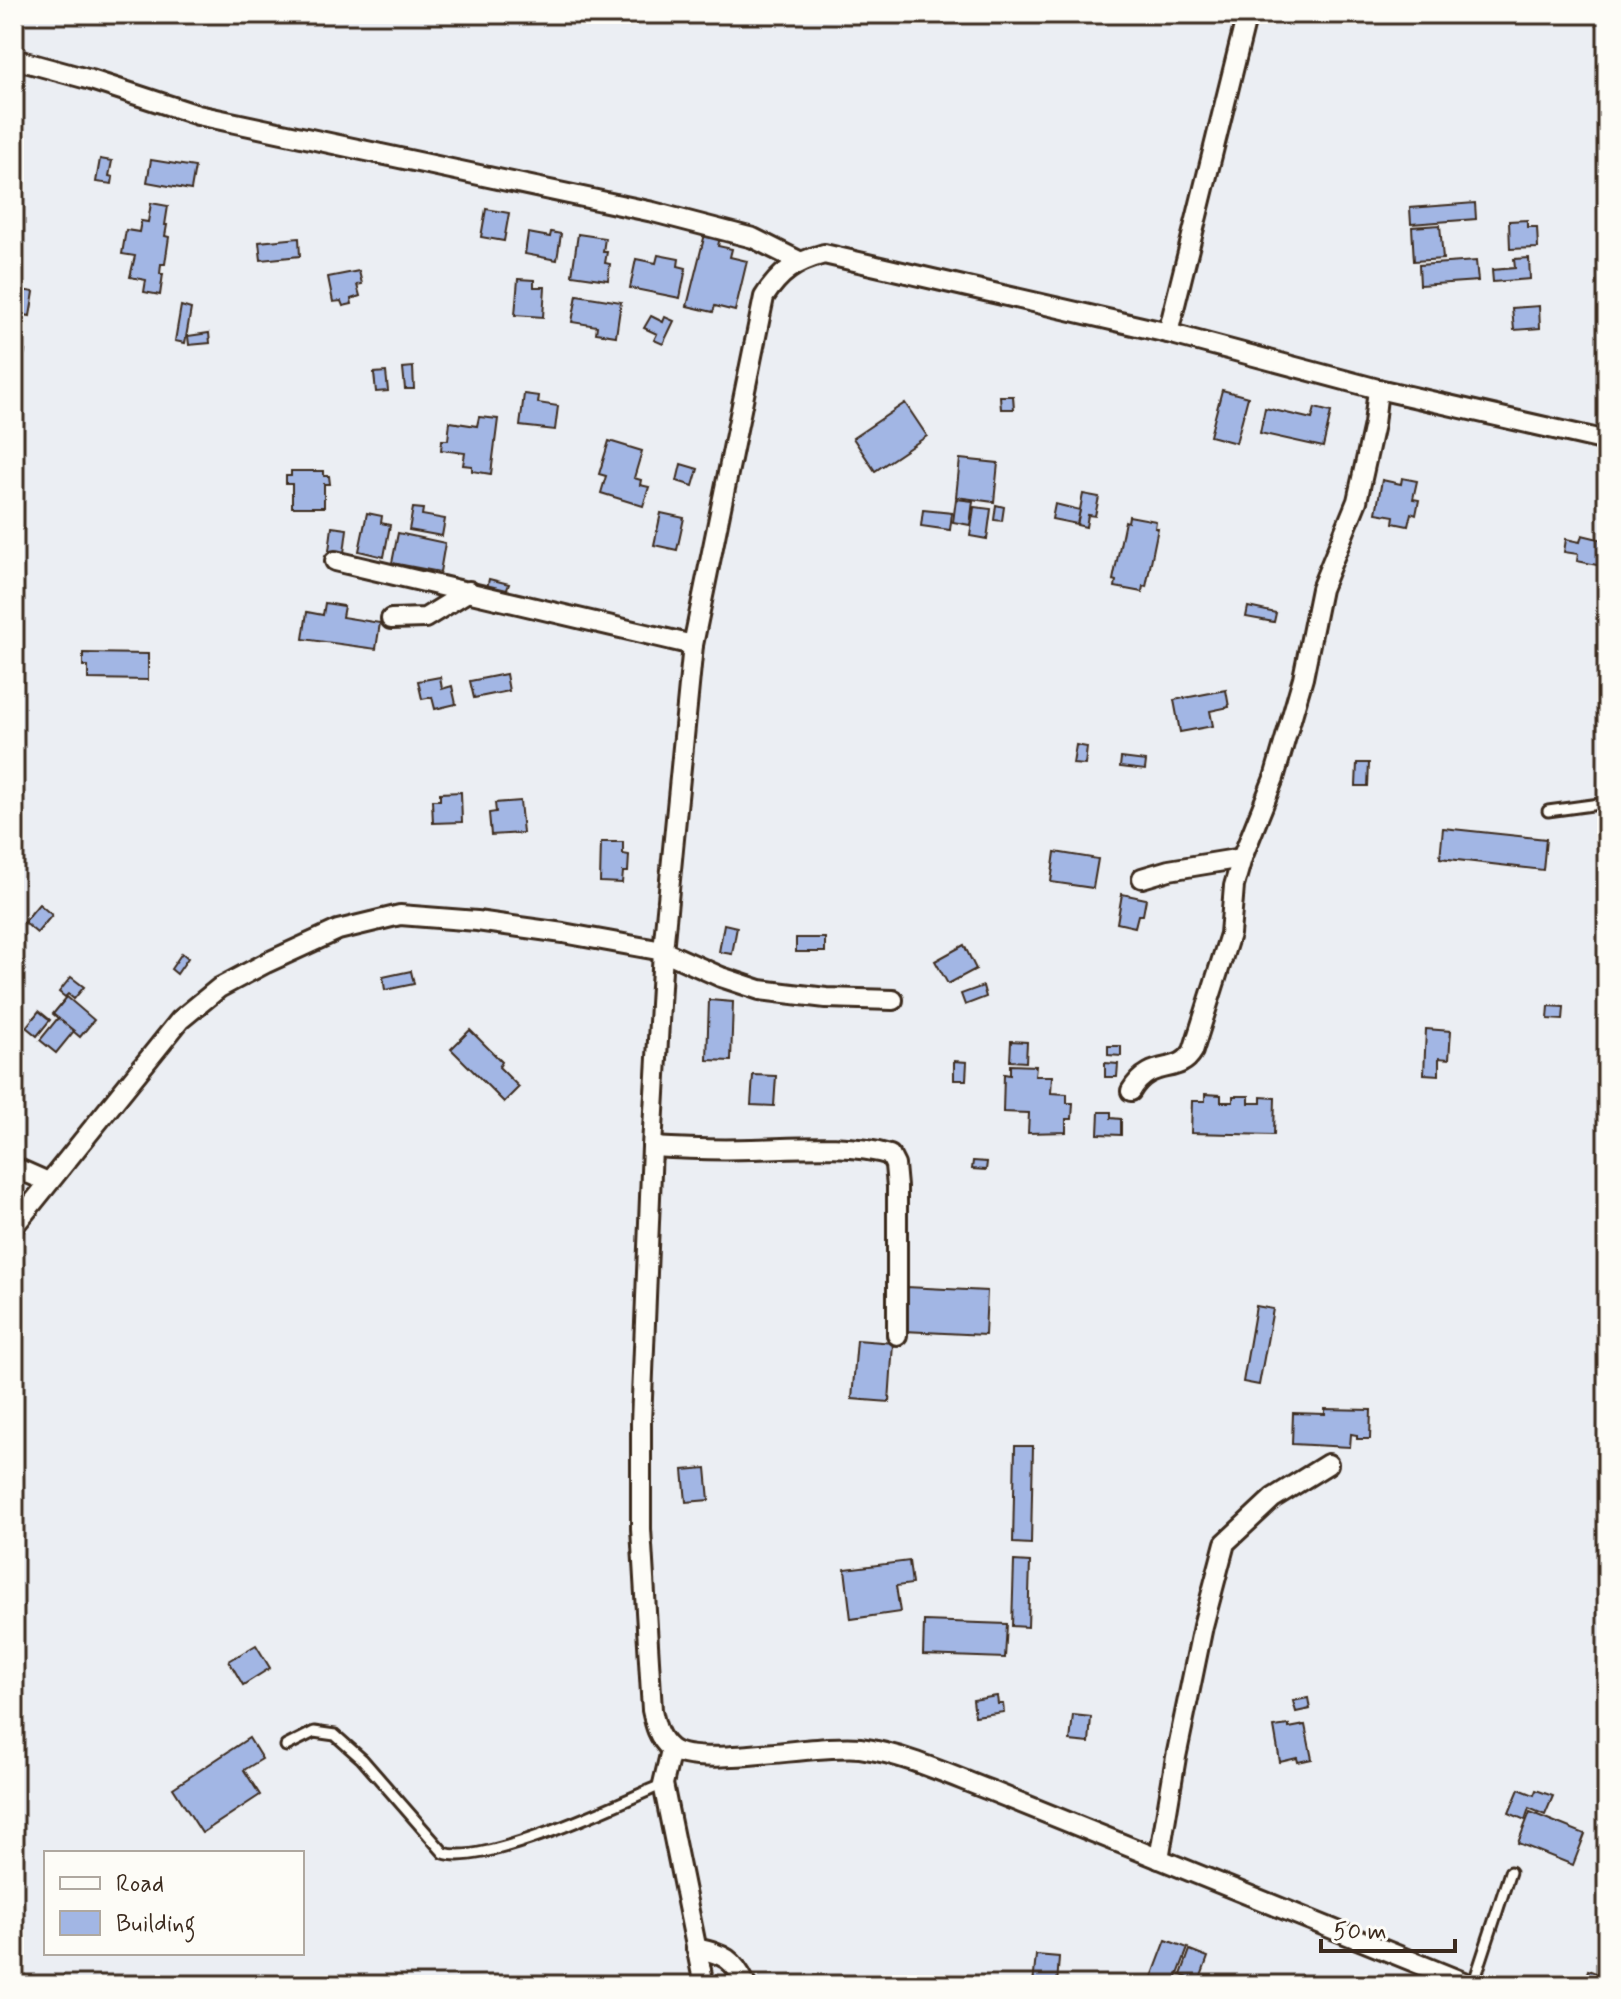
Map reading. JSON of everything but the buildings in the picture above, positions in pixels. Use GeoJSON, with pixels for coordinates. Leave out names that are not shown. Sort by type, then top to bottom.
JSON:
{"type":"FeatureCollection","features":[{"type":"Feature","properties":{"kind":"street"},"geometry":{"type":"LineString","coordinates":[[1168,333],[1247,14]]}},
{"type":"Feature","properties":{"kind":"street"},"geometry":{"type":"LineString","coordinates":[[14,59],[198,115],[500,178],[753,238],[799,261]]}},
{"type":"Feature","properties":{"kind":"street"},"geometry":{"type":"LineString","coordinates":[[1472,1985],[989,1790],[887,1753],[857,1748],[699,1758],[671,1750],[657,1733],[652,1710],[641,1529],[641,1423],[663,951],[693,645],[764,297],[783,271],[799,261],[824,254],[856,260],[1168,333],[1378,389],[1607,441]]}},
{"type":"Feature","properties":{"kind":"street"},"geometry":{"type":"LineString","coordinates":[[1131,1091],[1138,1078],[1150,1070],[1179,1064],[1188,1059],[1193,1051],[1230,934],[1234,886],[1242,858],[1274,778],[1303,678],[1321,589],[1357,501],[1374,424],[1378,389]]}},
{"type":"Feature","properties":{"kind":"street"},"geometry":{"type":"LineString","coordinates":[[335,561],[693,645]]}},
{"type":"Feature","properties":{"kind":"street"},"geometry":{"type":"LineString","coordinates":[[391,619],[425,618],[469,591]]}},
{"type":"Feature","properties":{"kind":"street"},"geometry":{"type":"LineString","coordinates":[[1142,878],[1169,870],[1242,858]]}},
{"type":"Feature","properties":{"kind":"street"},"geometry":{"type":"LineString","coordinates":[[14,1226],[180,1020],[196,1005],[240,975],[338,930],[400,915],[477,921],[663,951],[721,977],[760,990],[826,998],[893,1000]]}},
{"type":"Feature","properties":{"kind":"street"},"geometry":{"type":"LineString","coordinates":[[652,1147],[725,1150],[801,1148],[875,1151],[890,1155],[895,1165],[897,1187],[897,1335]]}},
{"type":"Feature","properties":{"kind":"street"},"geometry":{"type":"LineString","coordinates":[[14,1167],[48,1182]]}},
{"type":"Feature","properties":{"kind":"street"},"geometry":{"type":"LineString","coordinates":[[1159,1859],[1203,1626],[1225,1543],[1273,1498],[1328,1464]]}},
{"type":"Feature","properties":{"kind":"street"},"geometry":{"type":"LineString","coordinates":[[671,1750],[663,1784],[704,1985]]}},
{"type":"Feature","properties":{"kind":"street"},"geometry":{"type":"LineString","coordinates":[[696,1948],[724,1956],[736,1966],[746,1985]]}},
{"type":"Feature","properties":{"kind":"lane"},"geometry":{"type":"LineString","coordinates":[[1548,811],[1607,803]]}},
{"type":"Feature","properties":{"kind":"lane"},"geometry":{"type":"LineString","coordinates":[[286,1746],[314,1732],[335,1735],[362,1759],[444,1853],[454,1857],[472,1856],[573,1823],[663,1784]]}},
{"type":"Feature","properties":{"kind":"lane"},"geometry":{"type":"LineString","coordinates":[[1472,1985],[1510,1872]]}}]}
